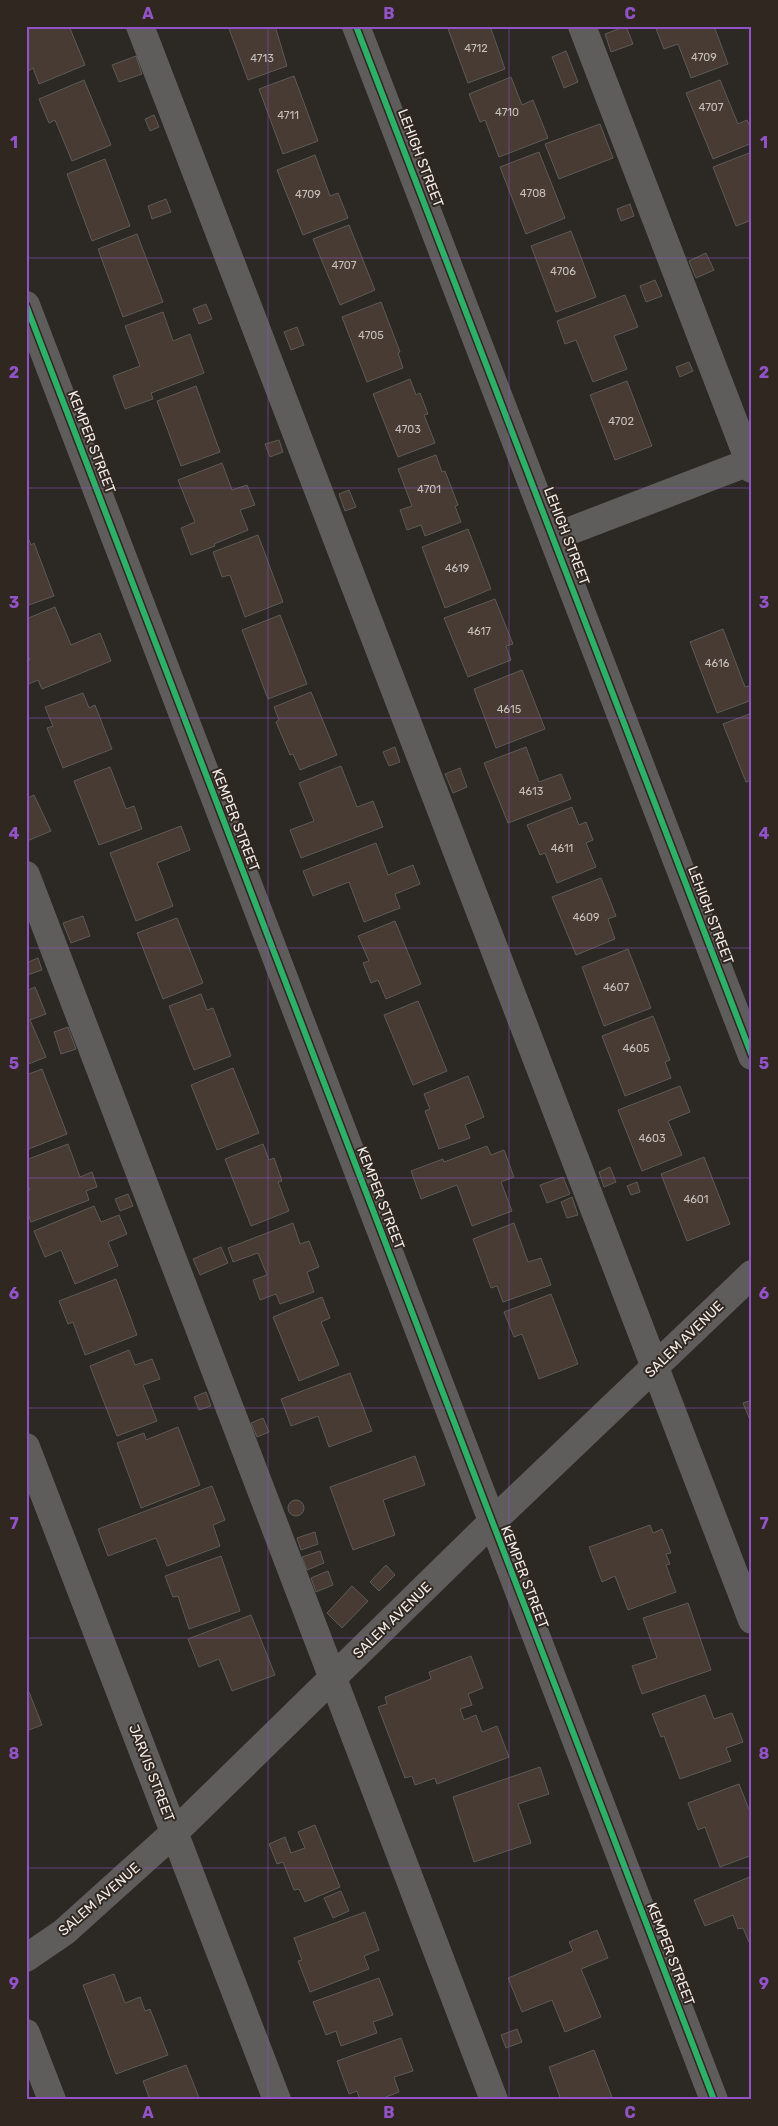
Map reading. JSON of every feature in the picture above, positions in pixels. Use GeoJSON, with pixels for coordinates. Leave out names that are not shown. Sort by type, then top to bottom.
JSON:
{"type":"FeatureCollection","features":[{"type":"Feature","properties":{"kind":"street"},"geometry":{"type":"LineString","coordinates":[[140,26],[752,1620]]}},
{"type":"Feature","properties":{"kind":"street","name":"LEHIGH STREET"},"geometry":{"type":"LineString","coordinates":[[356,26],[752,1056]]}},
{"type":"Feature","properties":{"kind":"street"},"geometry":{"type":"LineString","coordinates":[[554,537],[751,464],[582,26]]}},
{"type":"Feature","properties":{"kind":"street","name":"KEMPER STREET"},"geometry":{"type":"LineString","coordinates":[[26,305],[491,1523],[714,2100]]}},
{"type":"Feature","properties":{"kind":"street"},"geometry":{"type":"LineString","coordinates":[[26,876],[494,2100]]}},
{"type":"Feature","properties":{"kind":"street","name":"SALEM AVENUE"},"geometry":{"type":"LineString","coordinates":[[26,1958],[64,1932],[175,1832],[491,1523],[752,1274]]}},
{"type":"Feature","properties":{"kind":"street","name":"JARVIS STREET"},"geometry":{"type":"LineString","coordinates":[[26,1447],[277,2100]]}},
{"type":"Feature","properties":{"kind":"street"},"geometry":{"type":"LineString","coordinates":[[26,2033],[52,2100]]}},
{"type":"Feature","properties":{"kind":"building"},"geometry":{"type":"Polygon","coordinates":[[[26,26],[69,26],[85,65],[39,84],[33,68],[28,71],[26,67],[26,26]]]}},
{"type":"Feature","properties":{"kind":"building"},"geometry":{"type":"Polygon","coordinates":[[[228,26],[275,26],[287,66],[248,80],[228,26]]]}},
{"type":"Feature","properties":{"kind":"building"},"geometry":{"type":"Polygon","coordinates":[[[447,26],[490,26],[505,69],[468,83],[447,26]]]}},
{"type":"Feature","properties":{"kind":"building"},"geometry":{"type":"Polygon","coordinates":[[[626,26],[633,44],[611,52],[605,34],[626,26]]]}},
{"type":"Feature","properties":{"kind":"building"},"geometry":{"type":"Polygon","coordinates":[[[655,26],[714,26],[728,64],[691,78],[678,44],[664,49],[655,26]]]}},
{"type":"Feature","properties":{"kind":"building"},"geometry":{"type":"Polygon","coordinates":[[[566,51],[578,82],[564,88],[552,57],[566,51]]]}},
{"type":"Feature","properties":{"kind":"building"},"geometry":{"type":"Polygon","coordinates":[[[136,56],[142,74],[119,82],[112,65],[136,56]]]}},
{"type":"Feature","properties":{"kind":"building"},"geometry":{"type":"Polygon","coordinates":[[[294,76],[318,141],[283,154],[259,89],[294,76]]]}},
{"type":"Feature","properties":{"kind":"building"},"geometry":{"type":"Polygon","coordinates":[[[511,77],[522,105],[533,100],[548,138],[499,157],[485,120],[480,122],[469,94],[511,77]]]}},
{"type":"Feature","properties":{"kind":"building"},"geometry":{"type":"Polygon","coordinates":[[[84,80],[111,145],[72,161],[55,120],[49,123],[39,99],[84,80]]]}},
{"type":"Feature","properties":{"kind":"building"},"geometry":{"type":"Polygon","coordinates":[[[720,80],[738,124],[747,120],[752,131],[752,143],[713,159],[686,93],[720,80]]]}},
{"type":"Feature","properties":{"kind":"building"},"geometry":{"type":"Polygon","coordinates":[[[154,115],[159,127],[150,131],[145,119],[154,115]]]}},
{"type":"Feature","properties":{"kind":"building"},"geometry":{"type":"Polygon","coordinates":[[[600,124],[613,158],[559,179],[545,144],[600,124]]]}},
{"type":"Feature","properties":{"kind":"building"},"geometry":{"type":"Polygon","coordinates":[[[539,152],[565,218],[526,234],[500,167],[539,152]]]}},
{"type":"Feature","properties":{"kind":"building"},"geometry":{"type":"Polygon","coordinates":[[[752,152],[752,220],[736,226],[713,167],[752,152]]]}},
{"type":"Feature","properties":{"kind":"building"},"geometry":{"type":"Polygon","coordinates":[[[315,155],[330,196],[338,193],[348,218],[303,235],[277,170],[315,155]]]}},
{"type":"Feature","properties":{"kind":"building"},"geometry":{"type":"Polygon","coordinates":[[[105,159],[130,226],[92,241],[67,174],[105,159]]]}},
{"type":"Feature","properties":{"kind":"building"},"geometry":{"type":"Polygon","coordinates":[[[166,199],[171,212],[152,219],[148,206],[166,199]]]}},
{"type":"Feature","properties":{"kind":"building"},"geometry":{"type":"Polygon","coordinates":[[[630,204],[634,216],[621,221],[617,209],[630,204]]]}},
{"type":"Feature","properties":{"kind":"building"},"geometry":{"type":"Polygon","coordinates":[[[349,225],[375,290],[340,305],[313,239],[349,225]]]}},
{"type":"Feature","properties":{"kind":"building"},"geometry":{"type":"Polygon","coordinates":[[[571,231],[596,297],[556,312],[531,246],[571,231]]]}},
{"type":"Feature","properties":{"kind":"building"},"geometry":{"type":"Polygon","coordinates":[[[137,234],[163,302],[123,317],[98,249],[137,234]]]}},
{"type":"Feature","properties":{"kind":"building"},"geometry":{"type":"Polygon","coordinates":[[[706,253],[714,270],[696,278],[689,261],[706,253]]]}},
{"type":"Feature","properties":{"kind":"building"},"geometry":{"type":"Polygon","coordinates":[[[655,280],[662,296],[646,302],[640,286],[655,280]]]}},
{"type":"Feature","properties":{"kind":"building"},"geometry":{"type":"Polygon","coordinates":[[[625,295],[638,327],[614,336],[627,369],[593,382],[576,340],[565,344],[557,321],[625,295]]]}},
{"type":"Feature","properties":{"kind":"building"},"geometry":{"type":"Polygon","coordinates":[[[381,302],[400,352],[398,353],[403,368],[367,382],[342,317],[381,302]]]}},
{"type":"Feature","properties":{"kind":"building"},"geometry":{"type":"Polygon","coordinates":[[[206,304],[212,319],[199,324],[193,309],[206,304]]]}},
{"type":"Feature","properties":{"kind":"building"},"geometry":{"type":"Polygon","coordinates":[[[163,312],[173,341],[190,334],[204,373],[151,393],[153,399],[125,409],[113,376],[140,366],[125,326],[163,312]]]}},
{"type":"Feature","properties":{"kind":"building"},"geometry":{"type":"Polygon","coordinates":[[[297,327],[304,345],[291,350],[284,332],[297,327]]]}},
{"type":"Feature","properties":{"kind":"building"},"geometry":{"type":"Polygon","coordinates":[[[689,362],[693,371],[680,377],[676,367],[689,362]]]}},
{"type":"Feature","properties":{"kind":"building"},"geometry":{"type":"Polygon","coordinates":[[[410,379],[416,395],[420,393],[428,414],[424,415],[435,443],[398,457],[373,394],[410,379]]]}},
{"type":"Feature","properties":{"kind":"building"},"geometry":{"type":"Polygon","coordinates":[[[627,381],[652,446],[615,460],[590,395],[627,381]]]}},
{"type":"Feature","properties":{"kind":"building"},"geometry":{"type":"Polygon","coordinates":[[[196,386],[220,452],[181,466],[157,401],[196,386]]]}},
{"type":"Feature","properties":{"kind":"building"},"geometry":{"type":"Polygon","coordinates":[[[279,440],[283,452],[270,457],[265,444],[279,440]]]}},
{"type":"Feature","properties":{"kind":"building"},"geometry":{"type":"Polygon","coordinates":[[[436,455],[442,472],[445,471],[458,505],[455,506],[461,522],[425,536],[421,525],[407,530],[400,510],[412,506],[398,469],[436,455]]]}},
{"type":"Feature","properties":{"kind":"building"},"geometry":{"type":"Polygon","coordinates":[[[222,463],[232,490],[247,485],[255,505],[240,510],[248,530],[191,555],[181,528],[195,522],[178,480],[222,463]]]}},
{"type":"Feature","properties":{"kind":"building"},"geometry":{"type":"Polygon","coordinates":[[[349,490],[356,507],[345,511],[339,494],[349,490]]]}},
{"type":"Feature","properties":{"kind":"building"},"geometry":{"type":"Polygon","coordinates":[[[468,529],[491,589],[445,608],[422,547],[468,529]]]}},
{"type":"Feature","properties":{"kind":"building"},"geometry":{"type":"Polygon","coordinates":[[[26,533],[31,545],[34,543],[54,596],[26,606],[26,533]]]}},
{"type":"Feature","properties":{"kind":"building"},"geometry":{"type":"Polygon","coordinates":[[[258,535],[283,602],[245,617],[230,575],[222,577],[213,552],[258,535]]]}},
{"type":"Feature","properties":{"kind":"building"},"geometry":{"type":"Polygon","coordinates":[[[495,599],[513,644],[506,646],[511,660],[468,677],[444,618],[495,599]]]}},
{"type":"Feature","properties":{"kind":"building"},"geometry":{"type":"Polygon","coordinates":[[[55,607],[71,645],[100,633],[111,661],[42,689],[38,680],[26,685],[26,661],[30,660],[26,651],[26,619],[55,607]]]}},
{"type":"Feature","properties":{"kind":"building"},"geometry":{"type":"Polygon","coordinates":[[[280,615],[307,684],[268,699],[242,630],[280,615]]]}},
{"type":"Feature","properties":{"kind":"building"},"geometry":{"type":"Polygon","coordinates":[[[723,629],[745,687],[752,685],[752,700],[717,713],[690,642],[723,629]]]}},
{"type":"Feature","properties":{"kind":"building"},"geometry":{"type":"Polygon","coordinates":[[[522,670],[545,729],[496,748],[474,689],[522,670]]]}},
{"type":"Feature","properties":{"kind":"building"},"geometry":{"type":"Polygon","coordinates":[[[311,692],[337,755],[300,770],[293,754],[290,755],[276,722],[279,720],[274,707],[311,692]]]}},
{"type":"Feature","properties":{"kind":"building"},"geometry":{"type":"Polygon","coordinates":[[[83,693],[89,708],[95,705],[112,749],[63,768],[47,728],[53,726],[45,707],[83,693]]]}},
{"type":"Feature","properties":{"kind":"building"},"geometry":{"type":"Polygon","coordinates":[[[752,713],[752,780],[746,782],[723,724],[752,713]]]}},
{"type":"Feature","properties":{"kind":"building"},"geometry":{"type":"Polygon","coordinates":[[[395,747],[400,762],[389,766],[383,752],[395,747]]]}},
{"type":"Feature","properties":{"kind":"building"},"geometry":{"type":"Polygon","coordinates":[[[526,747],[539,782],[561,774],[571,799],[508,823],[484,763],[526,747]]]}},
{"type":"Feature","properties":{"kind":"building"},"geometry":{"type":"Polygon","coordinates":[[[341,766],[357,807],[373,801],[383,827],[301,858],[290,830],[314,821],[299,783],[341,766]]]}},
{"type":"Feature","properties":{"kind":"building"},"geometry":{"type":"Polygon","coordinates":[[[110,767],[126,809],[134,806],[142,829],[99,845],[74,781],[110,767]]]}},
{"type":"Feature","properties":{"kind":"building"},"geometry":{"type":"Polygon","coordinates":[[[460,768],[467,787],[453,793],[445,774],[460,768]]]}},
{"type":"Feature","properties":{"kind":"building"},"geometry":{"type":"Polygon","coordinates":[[[34,795],[51,831],[27,841],[26,799],[34,795]]]}},
{"type":"Feature","properties":{"kind":"building"},"geometry":{"type":"Polygon","coordinates":[[[572,807],[579,825],[586,822],[593,840],[586,843],[596,867],[557,883],[545,853],[540,855],[527,825],[572,807]]]}},
{"type":"Feature","properties":{"kind":"building"},"geometry":{"type":"Polygon","coordinates":[[[181,826],[190,850],[157,863],[173,906],[136,921],[110,853],[181,826]]]}},
{"type":"Feature","properties":{"kind":"building"},"geometry":{"type":"Polygon","coordinates":[[[376,843],[388,875],[413,865],[420,884],[395,894],[400,908],[364,922],[349,882],[313,896],[303,871],[376,843]]]}},
{"type":"Feature","properties":{"kind":"building"},"geometry":{"type":"Polygon","coordinates":[[[601,878],[616,916],[608,919],[615,939],[576,955],[552,897],[601,878]]]}},
{"type":"Feature","properties":{"kind":"building"},"geometry":{"type":"Polygon","coordinates":[[[83,916],[90,936],[71,943],[63,923],[83,916]]]}},
{"type":"Feature","properties":{"kind":"building"},"geometry":{"type":"Polygon","coordinates":[[[177,918],[203,983],[163,999],[137,933],[177,918]]]}},
{"type":"Feature","properties":{"kind":"building"},"geometry":{"type":"Polygon","coordinates":[[[395,921],[421,984],[386,999],[378,980],[371,983],[363,963],[369,961],[358,936],[395,921]]]}},
{"type":"Feature","properties":{"kind":"building"},"geometry":{"type":"Polygon","coordinates":[[[628,949],[651,1008],[604,1026],[582,967],[628,949]]]}},
{"type":"Feature","properties":{"kind":"building"},"geometry":{"type":"Polygon","coordinates":[[[38,958],[42,970],[27,975],[26,963],[38,958]]]}},
{"type":"Feature","properties":{"kind":"building"},"geometry":{"type":"Polygon","coordinates":[[[35,987],[46,1014],[30,1020],[46,1057],[26,1065],[26,991],[35,987]]]}},
{"type":"Feature","properties":{"kind":"building"},"geometry":{"type":"Polygon","coordinates":[[[201,994],[207,1010],[213,1008],[231,1056],[194,1070],[169,1006],[201,994]]]}},
{"type":"Feature","properties":{"kind":"building"},"geometry":{"type":"Polygon","coordinates":[[[418,1001],[447,1071],[413,1085],[384,1015],[418,1001]]]}},
{"type":"Feature","properties":{"kind":"building"},"geometry":{"type":"Polygon","coordinates":[[[653,1016],[670,1060],[665,1062],[671,1078],[625,1096],[602,1036],[653,1016]]]}},
{"type":"Feature","properties":{"kind":"building"},"geometry":{"type":"Polygon","coordinates":[[[68,1027],[76,1049],[61,1054],[54,1032],[68,1027]]]}},
{"type":"Feature","properties":{"kind":"building"},"geometry":{"type":"Polygon","coordinates":[[[233,1068],[259,1133],[217,1150],[191,1085],[233,1068]]]}},
{"type":"Feature","properties":{"kind":"building"},"geometry":{"type":"Polygon","coordinates":[[[42,1069],[67,1134],[26,1150],[26,1075],[42,1069]]]}},
{"type":"Feature","properties":{"kind":"building"},"geometry":{"type":"Polygon","coordinates":[[[468,1076],[484,1117],[465,1125],[470,1138],[439,1149],[425,1111],[430,1109],[424,1094],[468,1076]]]}},
{"type":"Feature","properties":{"kind":"building"},"geometry":{"type":"Polygon","coordinates":[[[680,1086],[690,1112],[668,1121],[682,1155],[642,1171],[618,1110],[680,1086]]]}},
{"type":"Feature","properties":{"kind":"building"},"geometry":{"type":"Polygon","coordinates":[[[68,1144],[80,1177],[92,1172],[97,1187],[86,1191],[89,1200],[31,1222],[26,1209],[26,1192],[30,1190],[26,1181],[26,1160],[68,1144]]]}},
{"type":"Feature","properties":{"kind":"building"},"geometry":{"type":"Polygon","coordinates":[[[263,1144],[269,1160],[274,1158],[282,1181],[278,1182],[289,1211],[251,1226],[225,1159],[263,1144]]]}},
{"type":"Feature","properties":{"kind":"building"},"geometry":{"type":"Polygon","coordinates":[[[487,1146],[491,1155],[504,1150],[514,1177],[501,1182],[512,1211],[472,1226],[457,1185],[421,1199],[411,1171],[443,1159],[444,1162],[487,1146]]]}},
{"type":"Feature","properties":{"kind":"building"},"geometry":{"type":"Polygon","coordinates":[[[704,1157],[730,1224],[687,1241],[661,1174],[704,1157]]]}},
{"type":"Feature","properties":{"kind":"building"},"geometry":{"type":"Polygon","coordinates":[[[610,1167],[616,1182],[604,1187],[599,1172],[610,1167]]]}},
{"type":"Feature","properties":{"kind":"building"},"geometry":{"type":"Polygon","coordinates":[[[563,1177],[570,1194],[547,1203],[540,1185],[563,1177]]]}},
{"type":"Feature","properties":{"kind":"building"},"geometry":{"type":"Polygon","coordinates":[[[637,1182],[640,1192],[631,1195],[627,1186],[637,1182]]]}},
{"type":"Feature","properties":{"kind":"building"},"geometry":{"type":"Polygon","coordinates":[[[128,1194],[133,1206],[120,1211],[115,1199],[128,1194]]]}},
{"type":"Feature","properties":{"kind":"building"},"geometry":{"type":"Polygon","coordinates":[[[572,1197],[578,1215],[567,1218],[561,1202],[572,1197]]]}},
{"type":"Feature","properties":{"kind":"building"},"geometry":{"type":"Polygon","coordinates":[[[94,1206],[101,1222],[119,1215],[127,1234],[108,1242],[118,1266],[75,1284],[61,1250],[45,1257],[34,1231],[94,1206]]]}},
{"type":"Feature","properties":{"kind":"building"},"geometry":{"type":"Polygon","coordinates":[[[293,1223],[300,1244],[309,1241],[319,1267],[307,1272],[314,1292],[280,1304],[276,1294],[260,1300],[253,1280],[267,1275],[258,1253],[233,1262],[228,1248],[293,1223]]]}},
{"type":"Feature","properties":{"kind":"building"},"geometry":{"type":"Polygon","coordinates":[[[514,1223],[528,1262],[541,1258],[551,1285],[503,1302],[497,1286],[491,1288],[473,1239],[514,1223]]]}},
{"type":"Feature","properties":{"kind":"building"},"geometry":{"type":"Polygon","coordinates":[[[221,1247],[228,1263],[200,1275],[193,1259],[221,1247]]]}},
{"type":"Feature","properties":{"kind":"building"},"geometry":{"type":"Polygon","coordinates":[[[116,1279],[137,1335],[85,1355],[73,1322],[68,1324],[59,1301],[116,1279]]]}},
{"type":"Feature","properties":{"kind":"building"},"geometry":{"type":"Polygon","coordinates":[[[551,1294],[578,1364],[539,1379],[522,1334],[514,1337],[504,1312],[551,1294]]]}},
{"type":"Feature","properties":{"kind":"building"},"geometry":{"type":"Polygon","coordinates":[[[322,1297],[330,1318],[321,1322],[339,1365],[299,1381],[273,1317],[322,1297]]]}},
{"type":"Feature","properties":{"kind":"building"},"geometry":{"type":"Polygon","coordinates":[[[129,1350],[135,1365],[152,1359],[160,1379],[143,1385],[157,1421],[117,1436],[90,1366],[129,1350]]]}},
{"type":"Feature","properties":{"kind":"building"},"geometry":{"type":"Polygon","coordinates":[[[350,1373],[372,1431],[329,1447],[318,1416],[291,1426],[281,1399],[350,1373]]]}},
{"type":"Feature","properties":{"kind":"building"},"geometry":{"type":"Polygon","coordinates":[[[206,1392],[211,1406],[199,1410],[194,1397],[206,1392]]]}},
{"type":"Feature","properties":{"kind":"building"},"geometry":{"type":"Polygon","coordinates":[[[752,1400],[752,1425],[743,1403],[752,1400]]]}},
{"type":"Feature","properties":{"kind":"building"},"geometry":{"type":"Polygon","coordinates":[[[263,1418],[269,1432],[257,1437],[251,1423],[263,1418]]]}},
{"type":"Feature","properties":{"kind":"building"},"geometry":{"type":"Polygon","coordinates":[[[178,1427],[200,1485],[141,1508],[117,1443],[144,1433],[146,1440],[178,1427]]]}},
{"type":"Feature","properties":{"kind":"building"},"geometry":{"type":"Polygon","coordinates":[[[415,1456],[425,1485],[383,1500],[395,1535],[353,1550],[330,1487],[415,1456]]]}},
{"type":"Feature","properties":{"kind":"building"},"geometry":{"type":"Polygon","coordinates":[[[212,1486],[225,1520],[213,1525],[220,1546],[167,1566],[156,1538],[108,1556],[98,1529],[212,1486]]]}},
{"type":"Feature","properties":{"kind":"building"},"geometry":{"type":"Polygon","coordinates":[[[296,1500],[302,1502],[304,1508],[302,1514],[296,1516],[290,1514],[288,1508],[290,1502],[296,1500]]]}},
{"type":"Feature","properties":{"kind":"building"},"geometry":{"type":"Polygon","coordinates":[[[650,1525],[653,1533],[662,1529],[671,1553],[666,1554],[670,1564],[666,1565],[676,1592],[628,1610],[615,1576],[602,1582],[589,1547],[650,1525]]]}},
{"type":"Feature","properties":{"kind":"building"},"geometry":{"type":"Polygon","coordinates":[[[315,1532],[318,1544],[301,1550],[297,1538],[315,1532]]]}},
{"type":"Feature","properties":{"kind":"building"},"geometry":{"type":"Polygon","coordinates":[[[320,1551],[324,1563],[307,1570],[302,1557],[320,1551]]]}},
{"type":"Feature","properties":{"kind":"building"},"geometry":{"type":"Polygon","coordinates":[[[221,1556],[240,1611],[189,1629],[178,1596],[173,1597],[165,1576],[221,1556]]]}},
{"type":"Feature","properties":{"kind":"building"},"geometry":{"type":"Polygon","coordinates":[[[386,1565],[395,1575],[379,1591],[370,1582],[386,1565]]]}},
{"type":"Feature","properties":{"kind":"building"},"geometry":{"type":"Polygon","coordinates":[[[328,1571],[333,1585],[316,1592],[311,1578],[328,1571]]]}},
{"type":"Feature","properties":{"kind":"building"},"geometry":{"type":"Polygon","coordinates":[[[352,1586],[368,1601],[342,1628],[327,1613],[352,1586]]]}},
{"type":"Feature","properties":{"kind":"building"},"geometry":{"type":"Polygon","coordinates":[[[688,1603],[711,1670],[642,1694],[632,1666],[657,1658],[643,1618],[688,1603]]]}},
{"type":"Feature","properties":{"kind":"building"},"geometry":{"type":"Polygon","coordinates":[[[251,1615],[275,1675],[232,1691],[219,1659],[199,1667],[188,1639],[251,1615]]]}},
{"type":"Feature","properties":{"kind":"building"},"geometry":{"type":"Polygon","coordinates":[[[471,1656],[483,1688],[468,1694],[472,1705],[460,1709],[464,1720],[476,1715],[482,1732],[497,1726],[509,1757],[437,1784],[435,1778],[415,1785],[412,1776],[405,1778],[378,1707],[387,1704],[385,1697],[431,1679],[429,1672],[471,1656]]]}},
{"type":"Feature","properties":{"kind":"building"},"geometry":{"type":"Polygon","coordinates":[[[29,1692],[42,1725],[26,1731],[26,1693],[29,1692]]]}},
{"type":"Feature","properties":{"kind":"building"},"geometry":{"type":"Polygon","coordinates":[[[705,1695],[714,1719],[732,1713],[743,1742],[726,1748],[731,1761],[680,1779],[664,1736],[661,1737],[652,1714],[705,1695]]]}},
{"type":"Feature","properties":{"kind":"building"},"geometry":{"type":"Polygon","coordinates":[[[540,1767],[549,1794],[518,1804],[531,1843],[474,1862],[453,1797],[540,1767]]]}},
{"type":"Feature","properties":{"kind":"building"},"geometry":{"type":"Polygon","coordinates":[[[739,1784],[752,1817],[752,1855],[720,1867],[705,1827],[698,1830],[688,1803],[739,1784]]]}},
{"type":"Feature","properties":{"kind":"building"},"geometry":{"type":"Polygon","coordinates":[[[315,1825],[340,1887],[305,1902],[299,1889],[294,1890],[283,1862],[277,1864],[269,1844],[285,1837],[291,1853],[305,1848],[298,1832],[315,1825]]]}},
{"type":"Feature","properties":{"kind":"building"},"geometry":{"type":"Polygon","coordinates":[[[752,1876],[752,1949],[743,1928],[738,1929],[733,1915],[705,1926],[694,1900],[752,1876]]]}},
{"type":"Feature","properties":{"kind":"building"},"geometry":{"type":"Polygon","coordinates":[[[341,1891],[349,1911],[333,1918],[324,1898],[341,1891]]]}},
{"type":"Feature","properties":{"kind":"building"},"geometry":{"type":"Polygon","coordinates":[[[365,1912],[379,1950],[364,1956],[369,1969],[310,1992],[298,1961],[302,1960],[294,1938],[365,1912]]]}},
{"type":"Feature","properties":{"kind":"building"},"geometry":{"type":"Polygon","coordinates":[[[597,1930],[608,1958],[581,1969],[601,2017],[565,2032],[552,2000],[522,2012],[508,1978],[573,1951],[569,1942],[597,1930]]]}},
{"type":"Feature","properties":{"kind":"building"},"geometry":{"type":"Polygon","coordinates":[[[114,1974],[125,2003],[140,1997],[145,2011],[150,2009],[168,2055],[116,2074],[83,1985],[114,1974]]]}},
{"type":"Feature","properties":{"kind":"building"},"geometry":{"type":"Polygon","coordinates":[[[379,1978],[393,2015],[373,2022],[377,2033],[341,2046],[336,2031],[326,2035],[313,2002],[379,1978]]]}},
{"type":"Feature","properties":{"kind":"building"},"geometry":{"type":"Polygon","coordinates":[[[517,2029],[522,2042],[506,2048],[501,2035],[517,2029]]]}},
{"type":"Feature","properties":{"kind":"building"},"geometry":{"type":"Polygon","coordinates":[[[401,2038],[413,2071],[394,2077],[399,2092],[378,2100],[360,2100],[357,2091],[349,2094],[337,2061],[401,2038]]]}},
{"type":"Feature","properties":{"kind":"building"},"geometry":{"type":"Polygon","coordinates":[[[594,2050],[613,2100],[561,2100],[549,2067],[594,2050]]]}},
{"type":"Feature","properties":{"kind":"building"},"geometry":{"type":"Polygon","coordinates":[[[186,2065],[200,2100],[150,2100],[143,2081],[186,2065]]]}},
{"type":"Feature","properties":{"kind":"cycle path"},"geometry":{"type":"LineString","coordinates":[[356,26],[752,1056]]}},
{"type":"Feature","properties":{"kind":"cycle path"},"geometry":{"type":"LineString","coordinates":[[26,305],[714,2100]]}}]}
